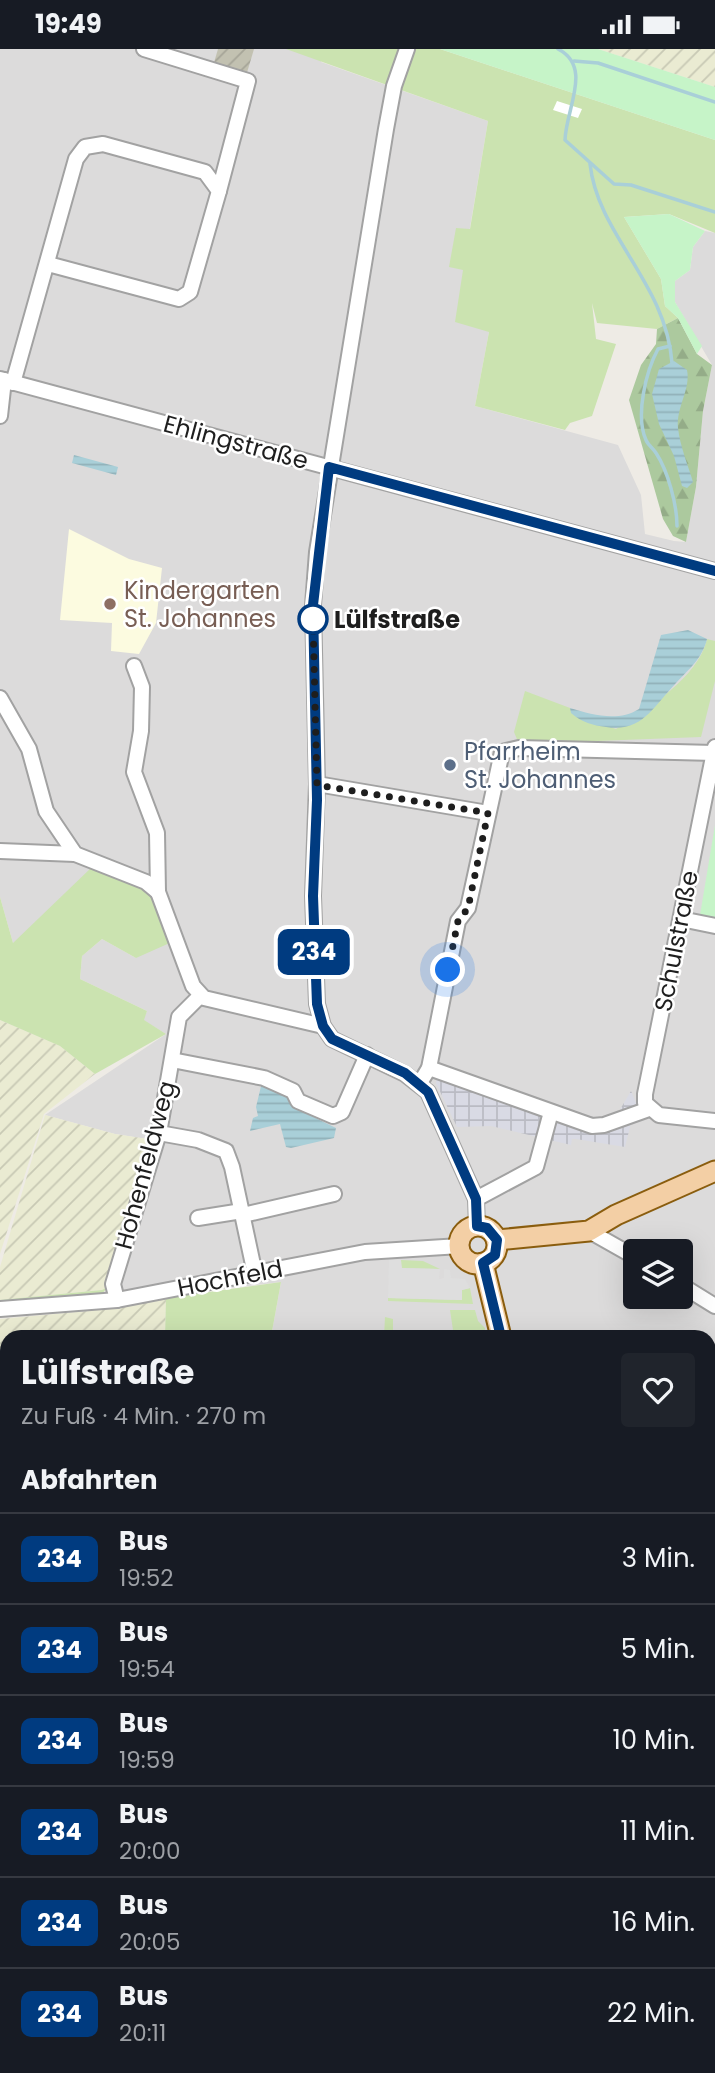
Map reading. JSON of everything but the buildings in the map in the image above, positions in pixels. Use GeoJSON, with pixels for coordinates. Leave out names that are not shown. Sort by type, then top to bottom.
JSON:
{"type":"FeatureCollection","features":[{"type":"Feature","properties":{"kind":"main road"},"geometry":{"type":"LineString","coordinates":[[497,1240],[589,1231],[616,1215],[715,1171]]}},
{"type":"Feature","properties":{"kind":"main road"},"geometry":{"type":"LineString","coordinates":[[477,1226],[487,1228],[497,1240],[495,1255],[483,1263],[467,1260],[460,1246],[464,1232],[477,1226]]}},
{"type":"Feature","properties":{"kind":"main road"},"geometry":{"type":"LineString","coordinates":[[483,1263],[498,1330]]}},
{"type":"Feature","properties":{"kind":"street"},"geometry":{"type":"LineString","coordinates":[[48,264],[179,299],[190,292],[248,81],[144,49]]}},
{"type":"Feature","properties":{"kind":"street"},"geometry":{"type":"LineString","coordinates":[[407,49],[394,86],[329,467],[313,605],[317,785],[313,946],[317,1004],[323,1026],[332,1039],[420,1083],[433,1101],[476,1199],[477,1226]]}},
{"type":"Feature","properties":{"kind":"street"},"geometry":{"type":"LineString","coordinates":[[0,416],[6,381],[48,264],[76,159],[85,147],[95,143],[205,172],[219,191]]}},
{"type":"Feature","properties":{"kind":"street","name":"Ehlingstraße"},"geometry":{"type":"LineString","coordinates":[[6,381],[715,571]]}},
{"type":"Feature","properties":{"kind":"street"},"geometry":{"type":"LineString","coordinates":[[134,666],[142,687],[141,731],[134,772],[157,833],[158,892],[193,986],[200,996],[323,1026]]}},
{"type":"Feature","properties":{"kind":"street"},"geometry":{"type":"LineString","coordinates":[[0,698],[29,749],[46,811],[75,854]]}},
{"type":"Feature","properties":{"kind":"street"},"geometry":{"type":"LineString","coordinates":[[420,1083],[429,1068],[458,921],[468,908],[502,752],[519,748],[714,759]]}},
{"type":"Feature","properties":{"kind":"street","name":"Schulstraße"},"geometry":{"type":"LineString","coordinates":[[649,1109],[645,1094],[714,759]]}},
{"type":"Feature","properties":{"kind":"street"},"geometry":{"type":"LineString","coordinates":[[317,785],[488,813]]}},
{"type":"Feature","properties":{"kind":"street"},"geometry":{"type":"LineString","coordinates":[[0,851],[75,854],[146,882],[158,892]]}},
{"type":"Feature","properties":{"kind":"street"},"geometry":{"type":"LineString","coordinates":[[681,919],[715,926]]}},
{"type":"Feature","properties":{"kind":"street","name":"Hohenfeldweg"},"geometry":{"type":"LineString","coordinates":[[117,1300],[113,1284],[159,1133],[179,1017],[200,996]]}},
{"type":"Feature","properties":{"kind":"street"},"geometry":{"type":"LineString","coordinates":[[172,1060],[264,1078],[293,1091],[298,1101],[332,1116],[342,1112],[366,1055]]}},
{"type":"Feature","properties":{"kind":"street"},"geometry":{"type":"LineString","coordinates":[[429,1068],[592,1126],[604,1125],[649,1109],[659,1115],[715,1121]]}},
{"type":"Feature","properties":{"kind":"street"},"geometry":{"type":"LineString","coordinates":[[476,1199],[536,1167],[551,1112]]}},
{"type":"Feature","properties":{"kind":"street"},"geometry":{"type":"LineString","coordinates":[[159,1133],[198,1140],[226,1151],[243,1213],[255,1274]]}},
{"type":"Feature","properties":{"kind":"street"},"geometry":{"type":"LineString","coordinates":[[198,1218],[243,1213],[334,1194]]}},
{"type":"Feature","properties":{"kind":"street"},"geometry":{"type":"LineString","coordinates":[[589,1231],[623,1250]]}},
{"type":"Feature","properties":{"kind":"street","name":"Hochfeld"},"geometry":{"type":"LineString","coordinates":[[0,1309],[117,1300],[365,1252],[460,1246]]}},
{"type":"Feature","properties":{"kind":"street"},"geometry":{"type":"LineString","coordinates":[[693,1292],[715,1306]]}},
{"type":"Feature","properties":{"kind":"shaded area"},"geometry":{"type":"Polygon","coordinates":[[[0,49],[323,49],[321,62],[488,121],[463,269],[489,332],[475,406],[618,445],[641,495],[645,534],[674,541],[686,542],[696,487],[703,411],[712,365],[675,302],[675,281],[690,270],[693,247],[705,231],[715,233],[715,1330],[272,1330],[281,1282],[116,1302],[108,1287],[154,1140],[115,1134],[45,1115],[166,1034],[143,1020],[147,1011],[80,979],[82,956],[102,939],[136,958],[154,897],[13,943],[0,897],[0,49]]]}},
{"type":"Feature","properties":{"kind":"shaded area"},"geometry":{"type":"Polygon","coordinates":[[[218,49],[254,49],[246,76],[213,66],[218,49]]]}},
{"type":"Feature","properties":{"kind":"shaded area"},"geometry":{"type":"Polygon","coordinates":[[[598,49],[715,49],[715,87],[598,49]]]}},
{"type":"Feature","properties":{"kind":"shaded area","name":"Kindergarten St. Johannes"},"geometry":{"type":"Polygon","coordinates":[[[69,529],[129,559],[162,568],[156,623],[139,654],[111,651],[112,623],[60,620],[69,529]]]}},
{"type":"Feature","properties":{"kind":"shaded area"},"geometry":{"type":"Polygon","coordinates":[[[0,1020],[60,1046],[95,1074],[44,1114],[0,1254],[0,1020]]]}},
{"type":"Feature","properties":{"kind":"shaded area"},"geometry":{"type":"Polygon","coordinates":[[[439,1066],[595,1123],[615,1118],[631,1091],[640,1112],[631,1123],[625,1147],[576,1139],[572,1139],[571,1145],[491,1126],[457,1127],[436,1083],[439,1066]]]}},
{"type":"Feature","properties":{"kind":"shaded area"},"geometry":{"type":"Polygon","coordinates":[[[45,1115],[115,1134],[154,1140],[108,1287],[102,1290],[0,1300],[0,1267],[45,1115]]]}},
{"type":"Feature","properties":{"kind":"shaded area"},"geometry":{"type":"Polygon","coordinates":[[[389,1260],[401,1260],[402,1268],[440,1269],[439,1279],[444,1278],[444,1269],[450,1270],[451,1278],[465,1279],[470,1288],[462,1290],[462,1300],[388,1298],[389,1260]]]}},
{"type":"Feature","properties":{"kind":"shaded area"},"geometry":{"type":"Polygon","coordinates":[[[166,1298],[165,1330],[0,1330],[0,1319],[88,1311],[166,1298]]]}},
{"type":"Feature","properties":{"kind":"green space"},"geometry":{"type":"Polygon","coordinates":[[[286,49],[440,49],[715,140],[715,233],[669,214],[624,217],[661,279],[665,306],[678,318],[657,329],[597,323],[592,303],[596,339],[616,344],[592,416],[570,423],[565,430],[475,406],[489,332],[455,322],[463,270],[449,267],[456,228],[470,229],[488,121],[286,49]]]}},
{"type":"Feature","properties":{"kind":"green space"},"geometry":{"type":"Polygon","coordinates":[[[440,49],[598,49],[715,87],[715,140],[440,49]]]}},
{"type":"Feature","properties":{"kind":"green space"},"geometry":{"type":"Polygon","coordinates":[[[669,214],[705,231],[693,247],[690,270],[675,281],[675,302],[702,346],[697,354],[678,318],[665,306],[661,279],[624,217],[669,214]]]}},
{"type":"Feature","properties":{"kind":"green space"},"geometry":{"type":"Polygon","coordinates":[[[678,318],[697,354],[712,365],[703,411],[696,487],[686,542],[673,536],[663,519],[629,400],[641,365],[656,344],[657,329],[678,318]]]}},
{"type":"Feature","properties":{"kind":"green space"},"geometry":{"type":"Polygon","coordinates":[[[707,639],[715,641],[715,681],[701,737],[519,744],[514,732],[525,691],[570,708],[572,713],[616,729],[656,702],[683,679],[702,653],[707,639]]]}},
{"type":"Feature","properties":{"kind":"green space"},"geometry":{"type":"Polygon","coordinates":[[[715,825],[715,917],[700,915],[715,825]]]}},
{"type":"Feature","properties":{"kind":"green space"},"geometry":{"type":"Polygon","coordinates":[[[92,867],[127,879],[146,890],[158,908],[172,942],[136,958],[102,939],[82,956],[80,979],[147,1011],[144,1020],[166,1034],[95,1074],[60,1046],[0,1020],[0,897],[13,943],[92,867]]]}},
{"type":"Feature","properties":{"kind":"green space"},"geometry":{"type":"Polygon","coordinates":[[[401,1260],[423,1261],[440,1269],[401,1268],[401,1260]]]}},
{"type":"Feature","properties":{"kind":"green space"},"geometry":{"type":"Polygon","coordinates":[[[281,1282],[272,1330],[165,1330],[166,1298],[281,1282]]]}},
{"type":"Feature","properties":{"kind":"green space"},"geometry":{"type":"Polygon","coordinates":[[[108,1287],[99,1297],[0,1307],[0,1300],[102,1290],[108,1287]]]}},
{"type":"Feature","properties":{"kind":"green space"},"geometry":{"type":"Polygon","coordinates":[[[470,1288],[473,1304],[388,1301],[388,1298],[462,1300],[462,1290],[470,1288]]]}},
{"type":"Feature","properties":{"kind":"green space"},"geometry":{"type":"Polygon","coordinates":[[[450,1310],[475,1310],[478,1321],[485,1328],[485,1330],[453,1330],[450,1310]]]}},
{"type":"Feature","properties":{"kind":"green space"},"geometry":{"type":"Polygon","coordinates":[[[385,1317],[393,1319],[393,1330],[384,1330],[385,1317]]]}},
{"type":"Feature","properties":{"kind":"water"},"geometry":{"type":"Polygon","coordinates":[[[674,361],[687,370],[688,377],[678,420],[680,442],[693,482],[687,488],[682,486],[674,456],[659,424],[652,394],[659,369],[674,361]]]}},
{"type":"Feature","properties":{"kind":"water"},"geometry":{"type":"Polygon","coordinates":[[[74,455],[118,467],[116,475],[72,463],[74,455]]]}},
{"type":"Feature","properties":{"kind":"water"},"geometry":{"type":"Polygon","coordinates":[[[688,630],[707,639],[702,652],[654,709],[638,722],[618,728],[606,727],[588,723],[571,713],[570,708],[596,715],[614,716],[639,709],[661,635],[688,630]]]}},
{"type":"Feature","properties":{"kind":"water"},"geometry":{"type":"Polygon","coordinates":[[[262,1082],[291,1095],[293,1107],[336,1128],[334,1138],[291,1148],[286,1147],[280,1124],[250,1131],[253,1118],[258,1116],[256,1107],[262,1082]]]}},
{"type":"Feature","properties":{"kind":"pier"},"geometry":{"type":"Polygon","coordinates":[[[557,101],[582,109],[578,118],[553,110],[557,101]]]}},
{"type":"Feature","properties":{"kind":"waterway"},"geometry":{"type":"LineString","coordinates":[[558,49],[574,66],[576,77],[565,140],[614,184],[631,185],[715,212]]}},
{"type":"Feature","properties":{"kind":"waterway"},"geometry":{"type":"LineString","coordinates":[[574,61],[598,63],[715,102]]}},
{"type":"Feature","properties":{"kind":"waterway"},"geometry":{"type":"LineString","coordinates":[[590,164],[605,214],[658,308],[667,334],[672,363]]}},
{"type":"Feature","properties":{"kind":"waterway"},"geometry":{"type":"LineString","coordinates":[[670,346],[658,349],[654,358],[643,394],[642,419],[646,440],[655,451],[668,478],[677,526]]}},
{"type":"Feature","properties":{"kind":"bus line","name":"234"},"geometry":{"type":"LineString","coordinates":[[500,1330],[483,1263],[495,1255],[497,1240],[492,1231],[477,1226],[476,1199],[428,1092],[405,1073],[332,1039],[323,1026],[317,1004],[313,946],[317,800],[313,605],[317,552],[329,467],[715,571]]}},
{"type":"Feature","properties":{"kind":"place","name":"Kindergarten St. Johannes"},"geometry":{"type":"Point","coordinates":[110,604]}},
{"type":"Feature","properties":{"kind":"place","name":"Lülfstraße"},"geometry":{"type":"Point","coordinates":[313,619]}},
{"type":"Feature","properties":{"kind":"place","name":"Pfarrheim St. Johannes"},"geometry":{"type":"Point","coordinates":[450,765]}},
{"type":"Feature","properties":{"kind":"route"},"geometry":{"type":"LineString","coordinates":[[313,619],[317,785],[488,813],[468,908],[458,921],[448,970]]}}]}
